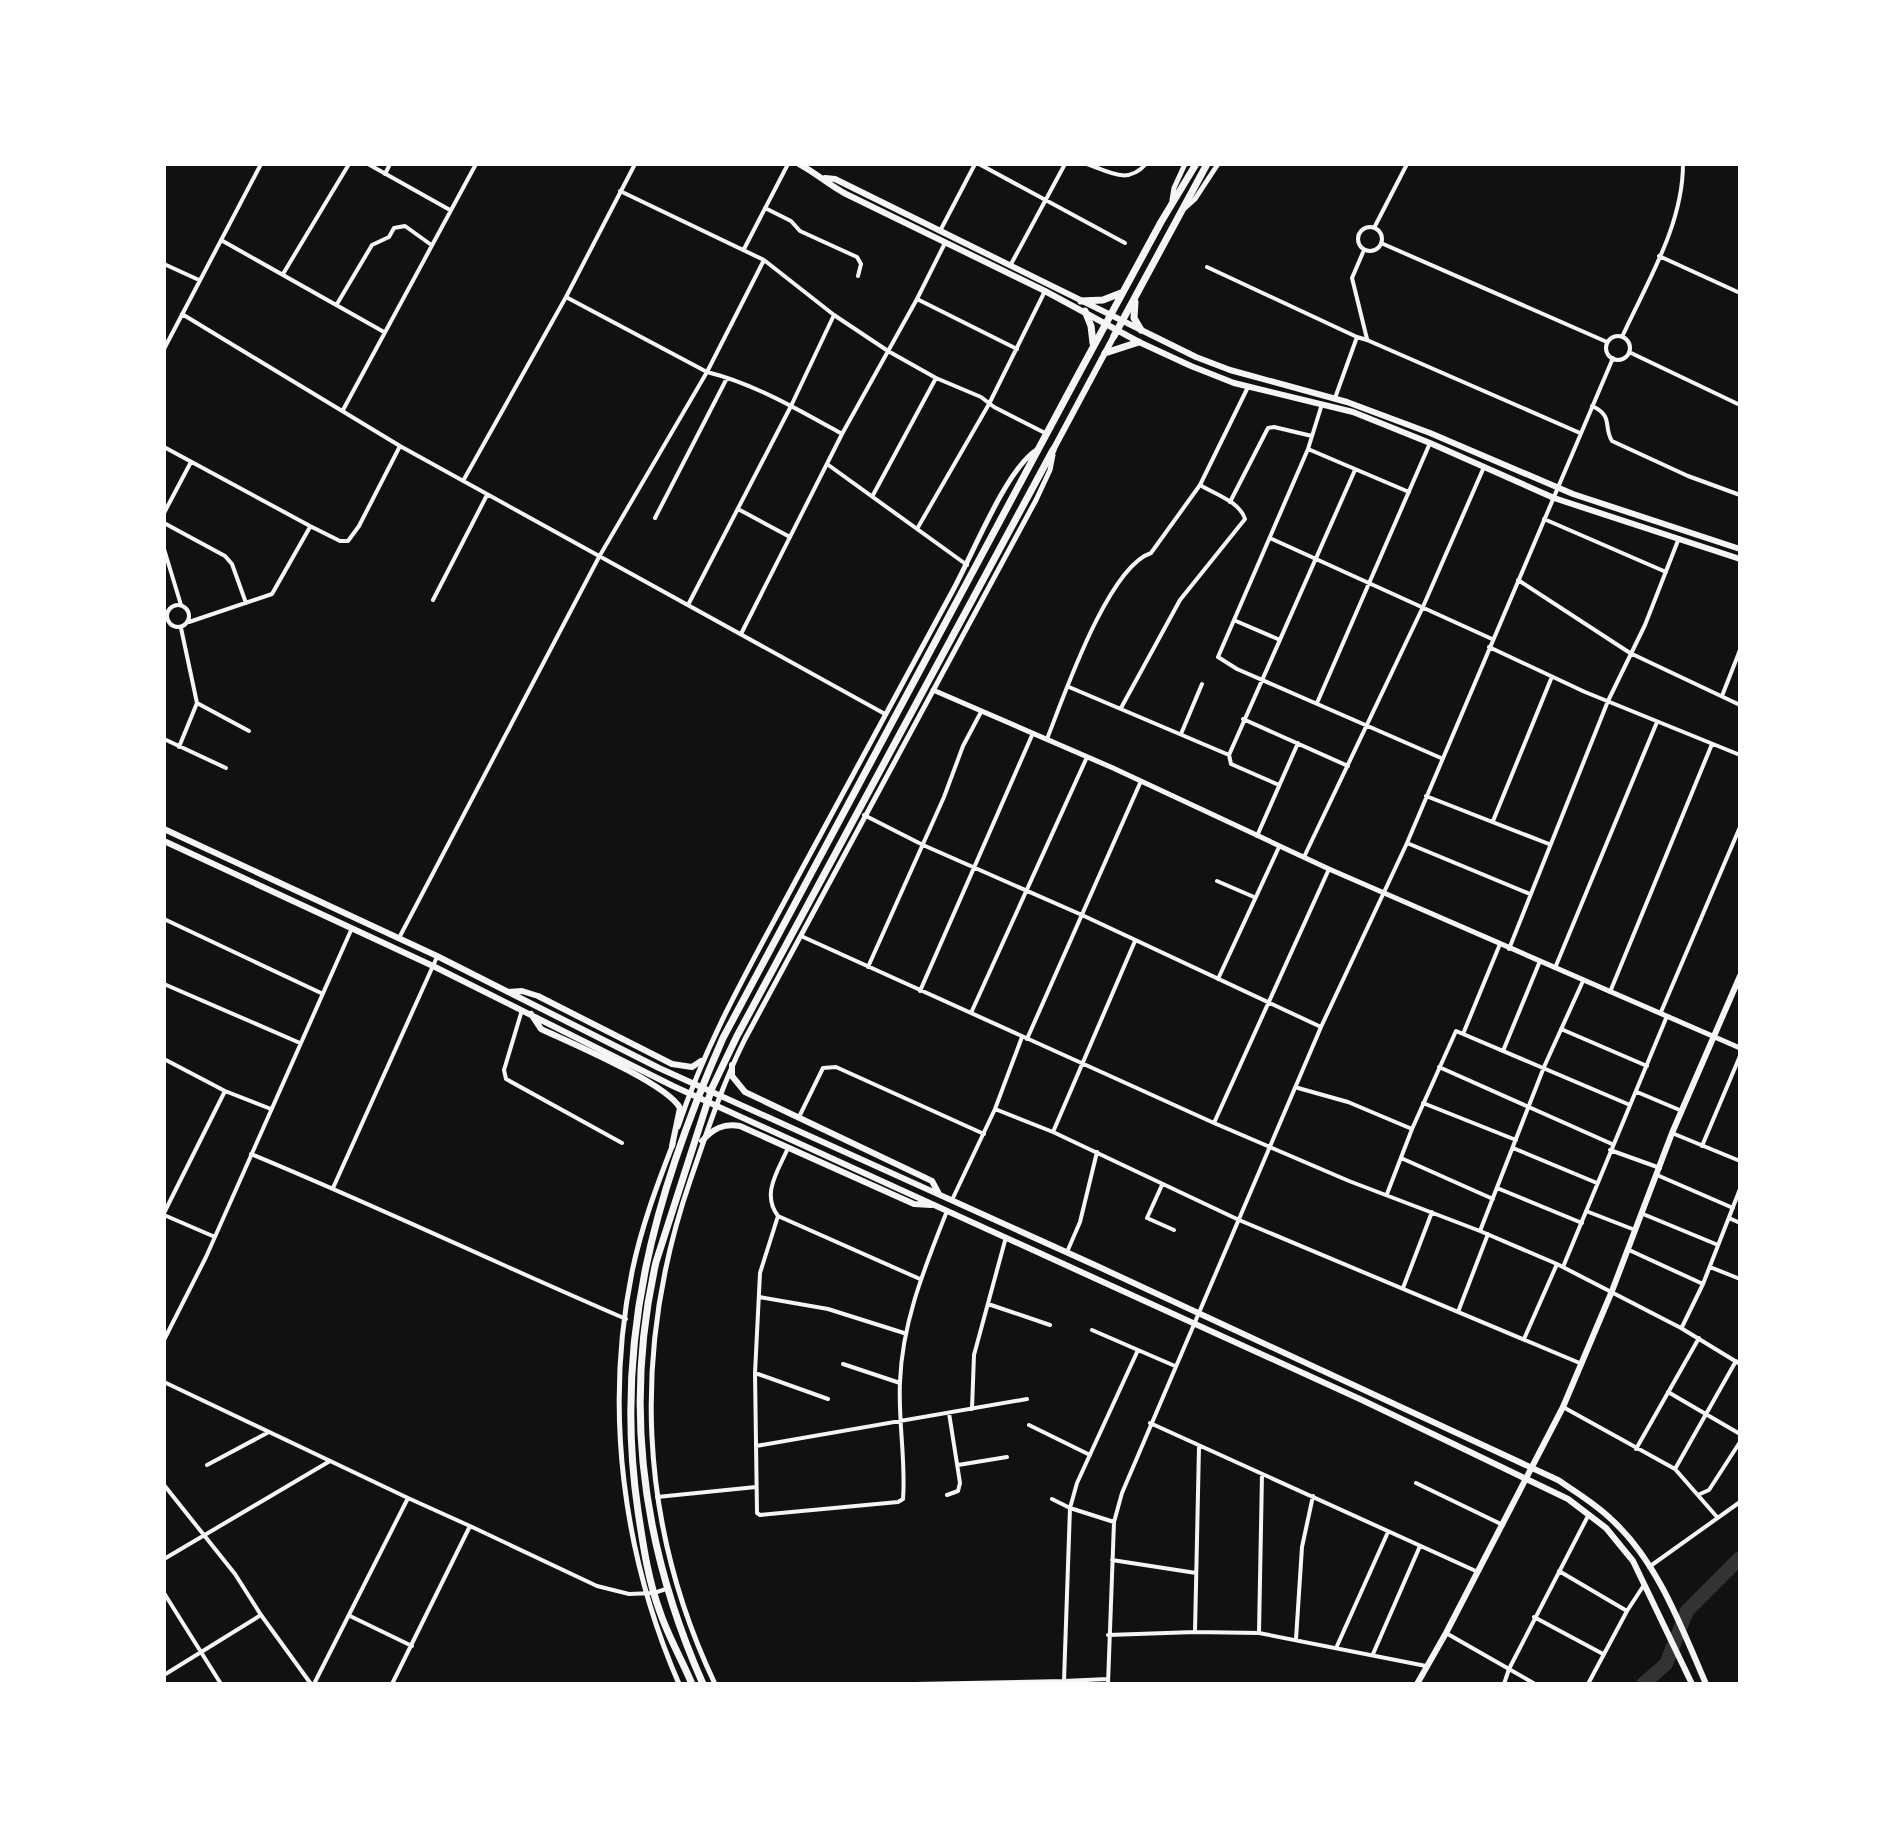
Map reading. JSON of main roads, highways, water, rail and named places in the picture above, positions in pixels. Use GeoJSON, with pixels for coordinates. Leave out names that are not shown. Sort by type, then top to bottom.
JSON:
{"type":"FeatureCollection","features":[{"type":"Feature","properties":{"kind":"highway"},"geometry":{"type":"LineString","coordinates":[[692,1684],[654,1593],[642,1542],[635,1491],[630,1399],[641,1283],[650,1238],[704,1081],[723,1038],[1093,346],[1196,164]]}},
{"type":"Feature","properties":{"kind":"highway"},"geometry":{"type":"LineString","coordinates":[[1115,333],[1207,164]]}},
{"type":"Feature","properties":{"kind":"highway"},"geometry":{"type":"LineString","coordinates":[[1081,301],[1103,300],[1123,292]]}},
{"type":"Feature","properties":{"kind":"highway"},"geometry":{"type":"LineString","coordinates":[[1135,298],[1134,318],[1141,330]]}},
{"type":"Feature","properties":{"kind":"highway"},"geometry":{"type":"LineString","coordinates":[[1085,311],[1091,326],[1093,346]]}},
{"type":"Feature","properties":{"kind":"highway"},"geometry":{"type":"LineString","coordinates":[[1105,353],[1139,342]]}},
{"type":"Feature","properties":{"kind":"highway"},"geometry":{"type":"LineString","coordinates":[[703,1684],[666,1589],[650,1524],[642,1461],[641,1375],[650,1288],[656,1262],[705,1106],[737,1036],[1053,450]]}},
{"type":"Feature","properties":{"kind":"main road"},"geometry":{"type":"LineString","coordinates":[[799,164],[825,178],[832,186],[1085,311],[1106,323],[1115,333],[1191,366],[1248,386],[1353,412],[1554,498],[1740,559]]}},
{"type":"Feature","properties":{"kind":"main road"},"geometry":{"type":"LineString","coordinates":[[825,178],[835,179],[1175,348],[1230,370],[1335,398],[1430,433],[1557,488],[1740,549]]}},
{"type":"Feature","properties":{"kind":"main road"},"geometry":{"type":"LineString","coordinates":[[1053,450],[1115,333]]}},
{"type":"Feature","properties":{"kind":"main road"},"geometry":{"type":"LineString","coordinates":[[164,829],[437,956],[659,1068],[1067,1252],[1558,1480],[1605,1513],[1632,1543],[1673,1610],[1706,1684]]}},
{"type":"Feature","properties":{"kind":"main road"},"geometry":{"type":"LineString","coordinates":[[164,841],[433,966],[673,1086],[1362,1400],[1568,1499],[1619,1542],[1646,1583],[1692,1684]]}},
{"type":"Feature","properties":{"kind":"main road"},"geometry":{"type":"LineString","coordinates":[[252,882],[256,871]]}},
{"type":"Feature","properties":{"kind":"main road"},"geometry":{"type":"LineString","coordinates":[[1417,1684],[1563,1407],[1612,1291],[1672,1133],[1740,976]]}},
{"type":"Feature","properties":{"kind":"main road"},"geometry":{"type":"LineString","coordinates":[[508,992],[522,991],[538,996],[672,1064],[692,1067],[701,1061]]}},
{"type":"Feature","properties":{"kind":"main road"},"geometry":{"type":"LineString","coordinates":[[531,1014],[541,1029],[655,1085],[675,1100],[680,1108],[672,1146]]}},
{"type":"Feature","properties":{"kind":"main road"},"geometry":{"type":"LineString","coordinates":[[732,1065],[732,1076],[745,1092],[932,1181],[939,1194]]}},
{"type":"Feature","properties":{"kind":"main road"},"geometry":{"type":"LineString","coordinates":[[702,1141],[716,1128],[731,1125],[751,1130],[914,1204],[934,1205]]}},
{"type":"Feature","properties":{"kind":"main road"},"geometry":{"type":"LineString","coordinates":[[1677,1651],[1689,1645]]}},
{"type":"Feature","properties":{"kind":"waterway"},"geometry":{"type":"LineString","coordinates":[[1643,1684],[1666,1664],[1687,1611],[1740,1558]]}}]}
